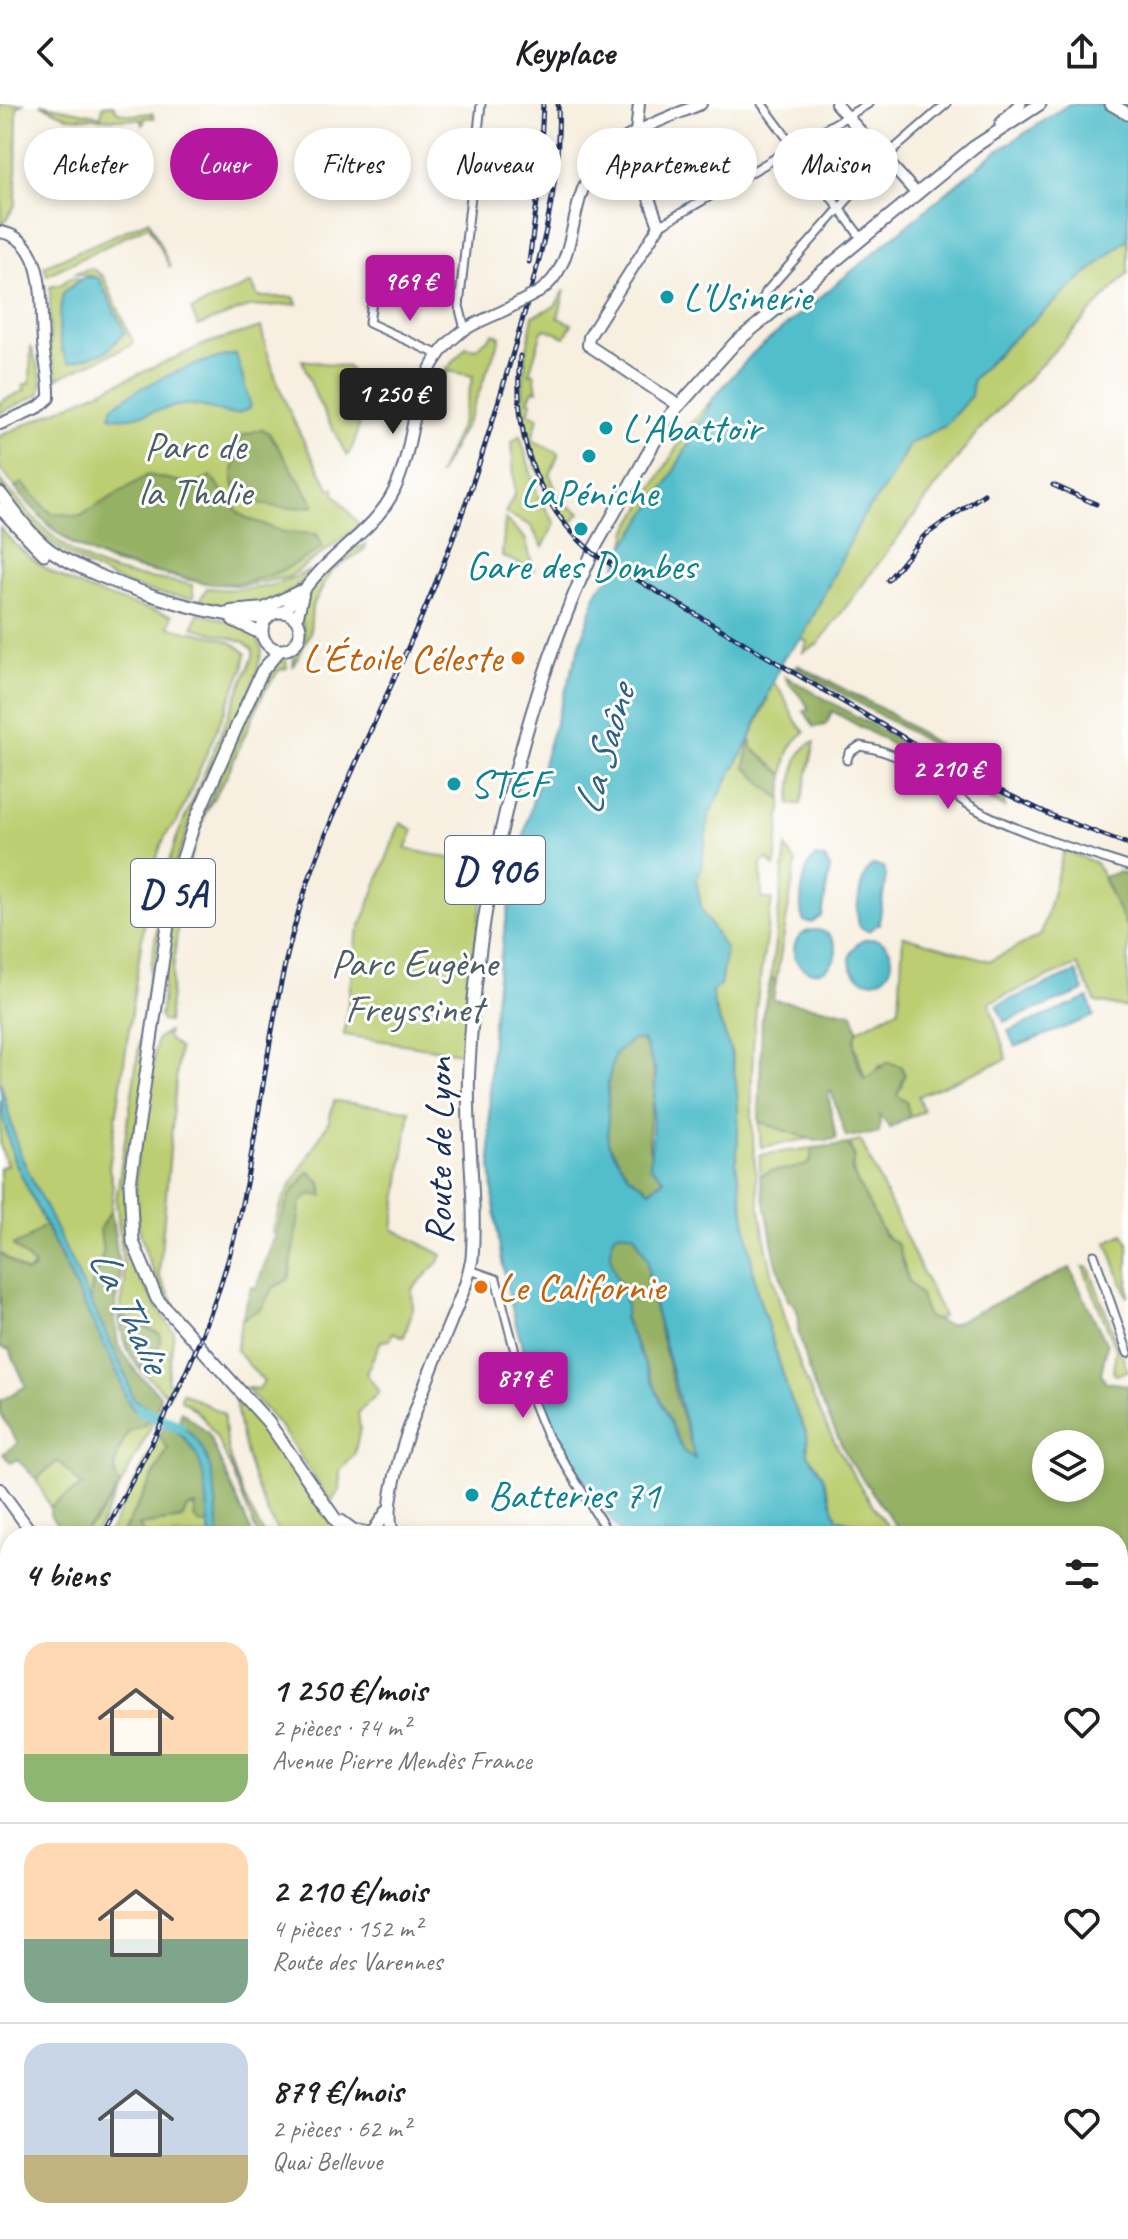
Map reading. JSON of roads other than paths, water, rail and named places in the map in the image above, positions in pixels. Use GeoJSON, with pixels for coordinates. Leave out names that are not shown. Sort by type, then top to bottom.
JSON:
{"type":"FeatureCollection","features":[{"type":"Feature","properties":{"kind":"main road"},"geometry":{"type":"LineString","coordinates":[[640,104],[654,125]]}},
{"type":"Feature","properties":{"kind":"main road"},"geometry":{"type":"LineString","coordinates":[[633,128],[640,104]]}},
{"type":"Feature","properties":{"kind":"main road"},"geometry":{"type":"LineString","coordinates":[[648,128],[701,104]]}},
{"type":"Feature","properties":{"kind":"main road"},"geometry":{"type":"LineString","coordinates":[[836,104],[858,128]]}},
{"type":"Feature","properties":{"kind":"main road","name":"D 906"},"geometry":{"type":"LineString","coordinates":[[678,405],[735,343],[974,147],[1020,104]]}},
{"type":"Feature","properties":{"kind":"main road","name":"D 906"},"geometry":{"type":"LineString","coordinates":[[974,147],[1037,104]]}},
{"type":"Feature","properties":{"kind":"main road"},"geometry":{"type":"LineString","coordinates":[[1111,104],[1128,114]]}},
{"type":"Feature","properties":{"kind":"main road"},"geometry":{"type":"LineString","coordinates":[[898,173],[916,193]]}},
{"type":"Feature","properties":{"kind":"main road"},"geometry":{"type":"LineString","coordinates":[[0,493],[40,541],[90,574],[232,615],[268,617],[283,612],[303,595],[324,566],[369,527],[389,501],[406,459],[418,394],[437,354],[465,329],[539,292],[563,265],[578,200]]}},
{"type":"Feature","properties":{"kind":"main road"},"geometry":{"type":"LineString","coordinates":[[651,200],[659,226],[589,337],[588,345],[678,405]]}},
{"type":"Feature","properties":{"kind":"main road"},"geometry":{"type":"LineString","coordinates":[[0,232],[14,236],[24,247],[40,282],[49,398],[39,407],[0,424]]}},
{"type":"Feature","properties":{"kind":"main road","name":"Route de Lyon"},"geometry":{"type":"LineString","coordinates":[[390,1526],[388,1510],[405,1441],[470,1270],[474,1228],[468,1069],[487,908],[530,723],[555,645],[593,552],[678,405]]}},
{"type":"Feature","properties":{"kind":"main road"},"geometry":{"type":"LineString","coordinates":[[0,508],[27,540],[77,573],[98,583],[236,621],[279,651],[289,649],[298,641],[301,630],[297,619],[303,595]]}},
{"type":"Feature","properties":{"kind":"main road"},"geometry":{"type":"LineString","coordinates":[[186,603],[253,610],[285,600],[311,583]]}},
{"type":"Feature","properties":{"kind":"main road"},"geometry":{"type":"LineString","coordinates":[[283,612],[297,619]]}},
{"type":"Feature","properties":{"kind":"main road"},"geometry":{"type":"LineString","coordinates":[[264,639],[268,617]]}},
{"type":"Feature","properties":{"kind":"main road","name":"D 5A"},"geometry":{"type":"LineString","coordinates":[[262,671],[264,639]]}},
{"type":"Feature","properties":{"kind":"main road","name":"D 5A"},"geometry":{"type":"LineString","coordinates":[[279,651],[262,671],[195,821],[175,888],[132,1169],[129,1217],[137,1255],[157,1299],[256,1407],[341,1526]]}},
{"type":"Feature","properties":{"kind":"main road"},"geometry":{"type":"LineString","coordinates":[[0,1489],[27,1526]]}},
{"type":"Feature","properties":{"kind":"main road","name":"Route de Lyon"},"geometry":{"type":"LineString","coordinates":[[375,1526],[388,1510]]}},
{"type":"Feature","properties":{"kind":"main road","name":"D 5A"},"geometry":{"type":"LineString","coordinates":[[336,1517],[348,1526]]}},
{"type":"Feature","properties":{"kind":"street"},"geometry":{"type":"LineString","coordinates":[[465,329],[459,306],[481,104]]}},
{"type":"Feature","properties":{"kind":"street"},"geometry":{"type":"LineString","coordinates":[[762,104],[780,128]]}},
{"type":"Feature","properties":{"kind":"street"},"geometry":{"type":"LineString","coordinates":[[828,128],[868,104]]}},
{"type":"Feature","properties":{"kind":"street"},"geometry":{"type":"LineString","coordinates":[[898,146],[946,104]]}},
{"type":"Feature","properties":{"kind":"street"},"geometry":{"type":"LineString","coordinates":[[659,226],[773,161]]}},
{"type":"Feature","properties":{"kind":"street"},"geometry":{"type":"LineString","coordinates":[[834,200],[862,239]]}},
{"type":"Feature","properties":{"kind":"street"},"geometry":{"type":"LineString","coordinates":[[768,315],[761,303],[766,292],[849,200]]}},
{"type":"Feature","properties":{"kind":"street"},"geometry":{"type":"LineString","coordinates":[[372,302],[369,323],[437,354]]}},
{"type":"Feature","properties":{"kind":"street"},"geometry":{"type":"LineString","coordinates":[[847,760],[849,753],[860,746],[903,757],[959,799],[994,818],[1128,866]]}},
{"type":"Feature","properties":{"kind":"street"},"geometry":{"type":"LineString","coordinates":[[1094,1255],[1128,1353]]}},
{"type":"Feature","properties":{"kind":"street"},"geometry":{"type":"LineString","coordinates":[[470,1270],[496,1279],[519,1367],[546,1434],[604,1526]]}},
{"type":"Feature","properties":{"kind":"water","name":"La Saône"},"geometry":{"type":"Polygon","coordinates":[[[1069,104],[1128,104],[1128,238],[1008,343],[973,379],[971,396],[945,426],[910,443],[886,486],[862,518],[802,638],[783,658],[750,739],[709,814],[701,869],[696,880],[702,911],[726,950],[720,986],[712,991],[735,1077],[738,1121],[736,1163],[756,1288],[790,1397],[807,1434],[808,1454],[822,1474],[837,1518],[865,1526],[616,1526],[557,1434],[529,1367],[509,1297],[497,1224],[490,1150],[490,1075],[495,1000],[505,927],[536,789],[598,589],[613,574],[624,547],[668,482],[714,397],[753,353],[993,154],[1069,104]],[[631,1040],[615,1054],[608,1082],[608,1143],[628,1175],[650,1190],[664,1179],[650,1166],[656,1071],[643,1040],[631,1040]],[[615,1234],[611,1246],[611,1258],[625,1299],[624,1318],[683,1451],[695,1459],[649,1286],[648,1260],[634,1234],[615,1234]]]}},
{"type":"Feature","properties":{"kind":"water"},"geometry":{"type":"Polygon","coordinates":[[[84,277],[99,278],[125,332],[107,351],[69,363],[60,338],[63,293],[84,277]]]}},
{"type":"Feature","properties":{"kind":"water"},"geometry":{"type":"Polygon","coordinates":[[[236,354],[251,407],[243,412],[229,414],[201,406],[182,405],[130,417],[110,416],[113,406],[156,381],[188,367],[236,354]]]}},
{"type":"Feature","properties":{"kind":"water"},"geometry":{"type":"Polygon","coordinates":[[[815,857],[825,859],[830,868],[822,916],[812,923],[804,921],[801,898],[807,869],[815,857]]]}},
{"type":"Feature","properties":{"kind":"water"},"geometry":{"type":"Polygon","coordinates":[[[873,865],[883,867],[886,876],[879,924],[868,931],[860,927],[858,904],[865,876],[873,865]]]}},
{"type":"Feature","properties":{"kind":"water"},"geometry":{"type":"Polygon","coordinates":[[[815,930],[830,936],[836,951],[830,966],[815,972],[800,966],[794,951],[800,936],[815,930]]]}},
{"type":"Feature","properties":{"kind":"water"},"geometry":{"type":"Polygon","coordinates":[[[871,939],[886,945],[892,960],[886,975],[871,981],[856,975],[850,960],[856,945],[871,939]]]}},
{"type":"Feature","properties":{"kind":"water"},"geometry":{"type":"Polygon","coordinates":[[[1076,972],[1084,991],[1004,1022],[997,1005],[1076,972]]]}},
{"type":"Feature","properties":{"kind":"water"},"geometry":{"type":"Polygon","coordinates":[[[1088,998],[1094,1016],[1015,1047],[1008,1031],[1088,998]]]}},
{"type":"Feature","properties":{"kind":"water"},"geometry":{"type":"Polygon","coordinates":[[[0,1081],[19,1152],[124,1371],[133,1398],[157,1413],[153,1420],[138,1414],[129,1403],[118,1374],[14,1160],[3,1119],[0,1081]]]}},
{"type":"Feature","properties":{"kind":"water"},"geometry":{"type":"Polygon","coordinates":[[[169,1419],[184,1428],[196,1439],[204,1453],[214,1485],[218,1526],[209,1526],[206,1488],[198,1459],[181,1435],[166,1425],[169,1419]]]}},
{"type":"Feature","properties":{"kind":"waterway","name":"La Thalie"},"geometry":{"type":"LineString","coordinates":[[141,1410],[179,1427]]}},
{"type":"Feature","properties":{"kind":"railway"},"geometry":{"type":"LineString","coordinates":[[529,262],[539,187],[543,104]]}},
{"type":"Feature","properties":{"kind":"railway"},"geometry":{"type":"LineString","coordinates":[[108,1526],[178,1391],[223,1277],[244,1194],[274,1018],[293,931],[320,850],[351,774],[434,587],[498,404],[525,313],[553,195],[558,104]]}},
{"type":"Feature","properties":{"kind":"railway"},"geometry":{"type":"LineString","coordinates":[[520,356],[520,413],[532,465],[556,512],[594,554],[965,774],[1055,817],[1128,844]]}},
{"type":"Feature","properties":{"kind":"railway"},"geometry":{"type":"LineString","coordinates":[[1053,485],[1096,504]]}},
{"type":"Feature","properties":{"kind":"railway"},"geometry":{"type":"LineString","coordinates":[[888,580],[924,536],[984,494]]}},
{"type":"Feature","properties":{"kind":"place","name":"L'Usinerie"},"geometry":{"type":"Point","coordinates":[667,297]}},
{"type":"Feature","properties":{"kind":"place","name":"L'Abattoir"},"geometry":{"type":"Point","coordinates":[606,428]}},
{"type":"Feature","properties":{"kind":"place","name":"LaPéniche"},"geometry":{"type":"Point","coordinates":[589,456]}},
{"type":"Feature","properties":{"kind":"place","name":"Gare des Dombes"},"geometry":{"type":"Point","coordinates":[581,529]}},
{"type":"Feature","properties":{"kind":"place","name":"L'Étoile Céleste"},"geometry":{"type":"Point","coordinates":[518,658]}},
{"type":"Feature","properties":{"kind":"place","name":"STEF"},"geometry":{"type":"Point","coordinates":[454,784]}},
{"type":"Feature","properties":{"kind":"place","name":"Le Californie"},"geometry":{"type":"Point","coordinates":[481,1287]}},
{"type":"Feature","properties":{"kind":"place","name":"Batteries 71"},"geometry":{"type":"Point","coordinates":[472,1495]}},
{"type":"Feature","properties":{"kind":"park label","name":"Parc de la Thalie"},"geometry":{"type":"Point","coordinates":[195,469]}},
{"type":"Feature","properties":{"kind":"park label","name":"Parc Eugène Freyssinet"},"geometry":{"type":"Point","coordinates":[414,986]}}]}
